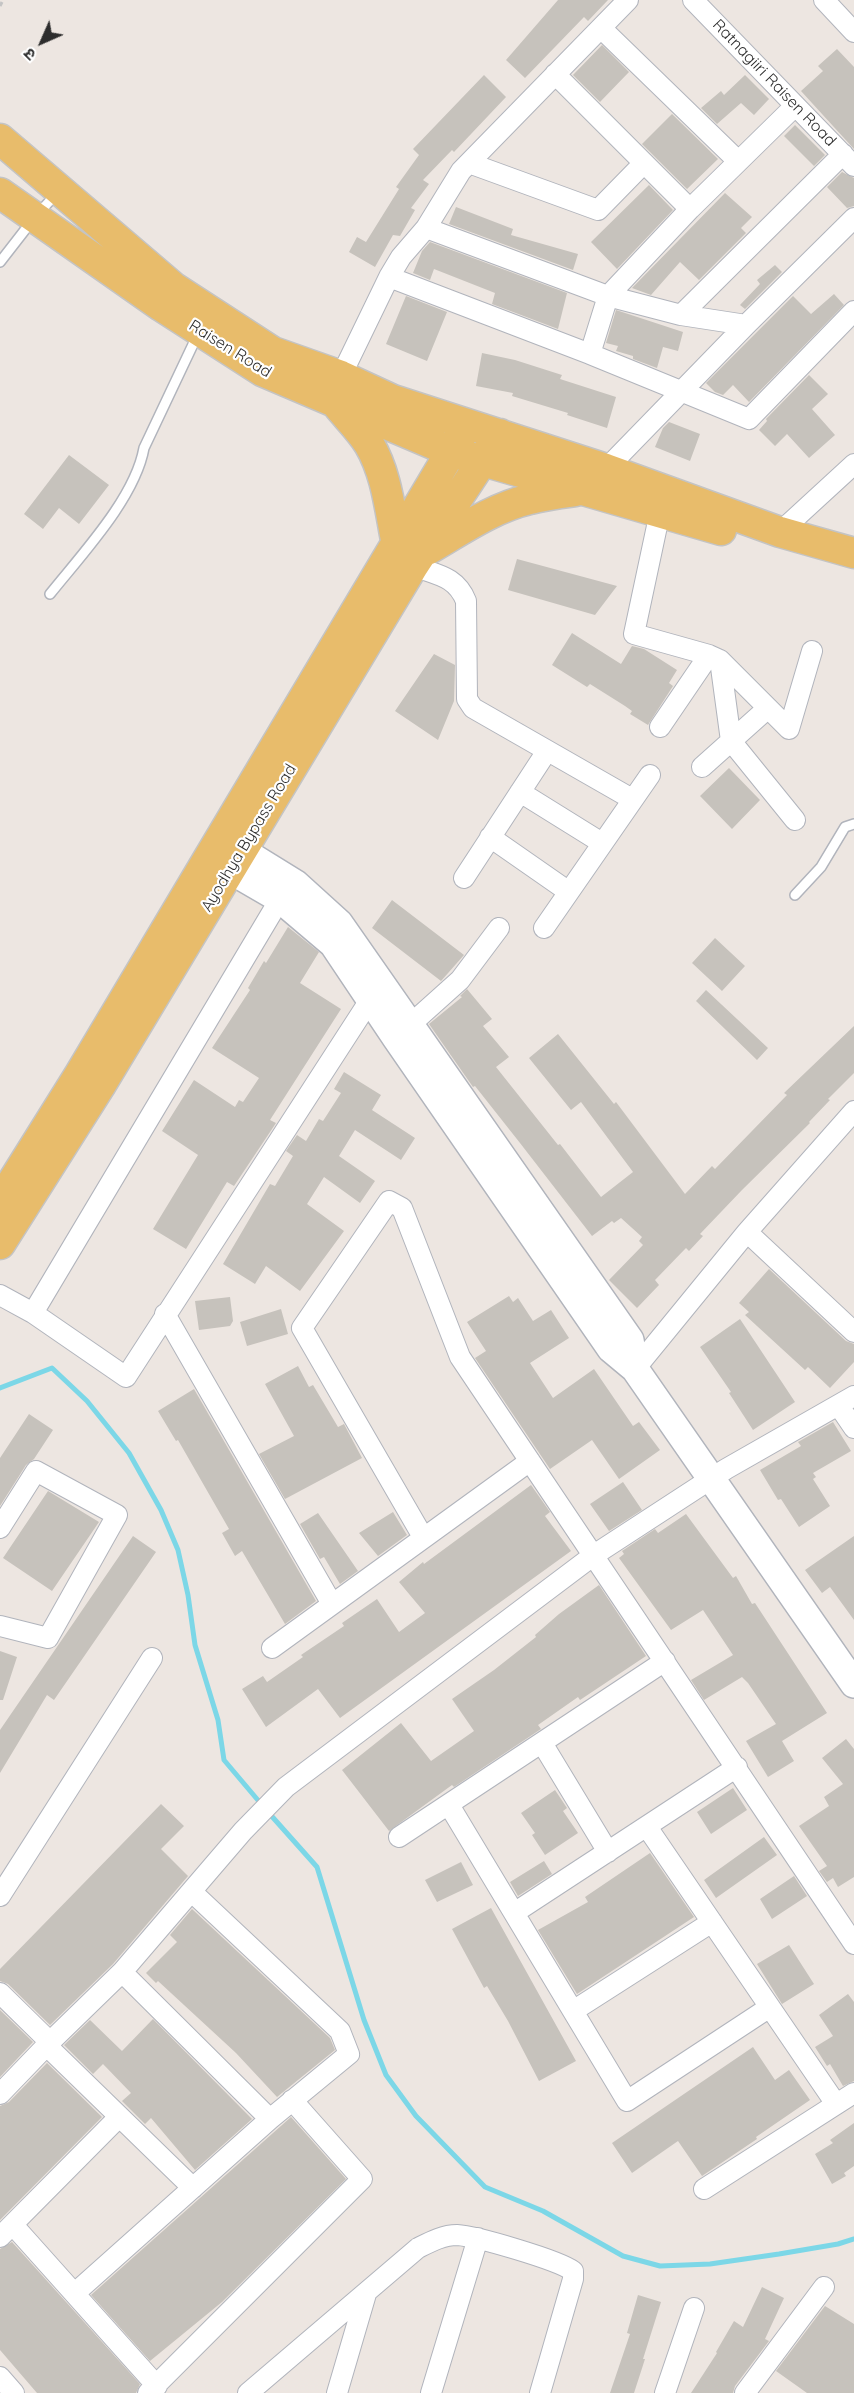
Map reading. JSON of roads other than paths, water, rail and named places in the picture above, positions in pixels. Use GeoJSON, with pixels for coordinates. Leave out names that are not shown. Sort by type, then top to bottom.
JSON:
{"type":"FeatureCollection","features":[{"type":"Feature","properties":{"kind":"main road","name":"Raisen Road"},"geometry":{"type":"LineString","coordinates":[[0,139],[174,287],[273,352],[452,452],[854,568]]}},
{"type":"Feature","properties":{"kind":"main road","name":"Raisen Road"},"geometry":{"type":"LineString","coordinates":[[0,193],[262,371],[393,400],[606,469],[780,532],[854,553]]}},
{"type":"Feature","properties":{"kind":"main road"},"geometry":{"type":"LineString","coordinates":[[338,389],[379,464],[410,555],[499,509],[532,498],[582,490]]}},
{"type":"Feature","properties":{"kind":"main road","name":"Ayodhya Bypass Road"},"geometry":{"type":"LineString","coordinates":[[410,555],[452,452],[466,425]]}},
{"type":"Feature","properties":{"kind":"main road","name":"Ayodhya Bypass Road"},"geometry":{"type":"LineString","coordinates":[[0,1202],[80,1074],[224,855],[410,555],[483,460],[500,434]]}},
{"type":"Feature","properties":{"kind":"main road","name":"Ayodhya Bypass Road"},"geometry":{"type":"LineString","coordinates":[[0,1244],[100,1086],[224,855]]}},
{"type":"Feature","properties":{"kind":"street"},"geometry":{"type":"LineString","coordinates":[[338,389],[389,277],[401,257],[426,228],[461,171],[628,0]]}},
{"type":"Feature","properties":{"kind":"street","name":"Ratnagiiri Raisen Road"},"geometry":{"type":"LineString","coordinates":[[693,0],[848,160]]}},
{"type":"Feature","properties":{"kind":"street"},"geometry":{"type":"LineString","coordinates":[[824,0],[854,32]]}},
{"type":"Feature","properties":{"kind":"street"},"geometry":{"type":"LineString","coordinates":[[601,28],[738,161]]}},
{"type":"Feature","properties":{"kind":"street"},"geometry":{"type":"LineString","coordinates":[[555,74],[690,209]]}},
{"type":"Feature","properties":{"kind":"street"},"geometry":{"type":"LineString","coordinates":[[590,354],[608,296],[690,209],[795,106]]}},
{"type":"Feature","properties":{"kind":"street"},"geometry":{"type":"LineString","coordinates":[[681,315],[848,160]]}},
{"type":"Feature","properties":{"kind":"street"},"geometry":{"type":"LineString","coordinates":[[469,163],[598,210],[645,163]]}},
{"type":"Feature","properties":{"kind":"street"},"geometry":{"type":"LineString","coordinates":[[606,469],[854,218]]}},
{"type":"Feature","properties":{"kind":"street"},"geometry":{"type":"LineString","coordinates":[[426,228],[608,296],[681,315],[746,325]]}},
{"type":"Feature","properties":{"kind":"street"},"geometry":{"type":"LineString","coordinates":[[389,277],[590,354],[749,419],[854,310]]}},
{"type":"Feature","properties":{"kind":"street"},"geometry":{"type":"LineString","coordinates":[[780,532],[854,464]]}},
{"type":"Feature","properties":{"kind":"street"},"geometry":{"type":"LineString","coordinates":[[660,513],[634,634],[714,658],[789,729],[812,651]]}},
{"type":"Feature","properties":{"kind":"street"},"geometry":{"type":"LineString","coordinates":[[410,555],[454,581],[461,588],[466,601],[467,699],[473,708],[632,800]]}},
{"type":"Feature","properties":{"kind":"street"},"geometry":{"type":"LineString","coordinates":[[660,727],[714,658]]}},
{"type":"Feature","properties":{"kind":"street"},"geometry":{"type":"LineString","coordinates":[[714,658],[732,741],[795,819]]}},
{"type":"Feature","properties":{"kind":"street"},"geometry":{"type":"LineString","coordinates":[[702,767],[768,708]]}},
{"type":"Feature","properties":{"kind":"street"},"geometry":{"type":"LineString","coordinates":[[464,878],[548,751]]}},
{"type":"Feature","properties":{"kind":"street"},"geometry":{"type":"LineString","coordinates":[[544,928],[650,775]]}},
{"type":"Feature","properties":{"kind":"street"},"geometry":{"type":"LineString","coordinates":[[520,792],[602,843]]}},
{"type":"Feature","properties":{"kind":"street"},"geometry":{"type":"LineString","coordinates":[[490,837],[569,891]]}},
{"type":"Feature","properties":{"kind":"street"},"geometry":{"type":"LineString","coordinates":[[224,855],[288,891],[376,993],[611,1349],[635,1369],[854,1684]]}},
{"type":"Feature","properties":{"kind":"street"},"geometry":{"type":"LineString","coordinates":[[33,1313],[288,891]]}},
{"type":"Feature","properties":{"kind":"street"},"geometry":{"type":"LineString","coordinates":[[403,1032],[460,980],[499,928]]}},
{"type":"Feature","properties":{"kind":"street"},"geometry":{"type":"LineString","coordinates":[[0,1295],[33,1313],[126,1377],[376,993]]}},
{"type":"Feature","properties":{"kind":"street"},"geometry":{"type":"LineString","coordinates":[[635,1369],[747,1232],[854,1111]]}},
{"type":"Feature","properties":{"kind":"street"},"geometry":{"type":"LineString","coordinates":[[423,1537],[302,1328],[388,1201],[402,1208],[460,1357],[854,1944]]}},
{"type":"Feature","properties":{"kind":"street"},"geometry":{"type":"LineString","coordinates":[[747,1232],[854,1332]]}},
{"type":"Feature","properties":{"kind":"street"},"geometry":{"type":"LineString","coordinates":[[165,1314],[332,1604]]}},
{"type":"Feature","properties":{"kind":"street"},"geometry":{"type":"LineString","coordinates":[[0,2094],[122,1972],[243,1831],[286,1786],[594,1556],[711,1479],[847,1401],[854,1428]]}},
{"type":"Feature","properties":{"kind":"street"},"geometry":{"type":"LineString","coordinates":[[272,1648],[530,1461]]}},
{"type":"Feature","properties":{"kind":"street"},"geometry":{"type":"LineString","coordinates":[[0,1528],[36,1471],[117,1515],[48,1638],[0,1626]]}},
{"type":"Feature","properties":{"kind":"street"},"geometry":{"type":"LineString","coordinates":[[0,1896],[152,1658]]}},
{"type":"Feature","properties":{"kind":"street"},"geometry":{"type":"LineString","coordinates":[[399,1837],[665,1661]]}},
{"type":"Feature","properties":{"kind":"street"},"geometry":{"type":"LineString","coordinates":[[542,1743],[608,1852]]}},
{"type":"Feature","properties":{"kind":"street"},"geometry":{"type":"LineString","coordinates":[[514,1913],[737,1767]]}},
{"type":"Feature","properties":{"kind":"street"},"geometry":{"type":"LineString","coordinates":[[449,1805],[627,2101],[770,2007]]}},
{"type":"Feature","properties":{"kind":"street"},"geometry":{"type":"LineString","coordinates":[[647,1827],[836,2104]]}},
{"type":"Feature","properties":{"kind":"street"},"geometry":{"type":"LineString","coordinates":[[75,2293],[270,2119],[349,2054],[340,2031],[192,1892]]}},
{"type":"Feature","properties":{"kind":"street"},"geometry":{"type":"LineString","coordinates":[[573,2011],[712,1922]]}},
{"type":"Feature","properties":{"kind":"street"},"geometry":{"type":"LineString","coordinates":[[122,1972],[270,2119]]}},
{"type":"Feature","properties":{"kind":"street"},"geometry":{"type":"LineString","coordinates":[[0,1993],[119,2117],[193,2188]]}},
{"type":"Feature","properties":{"kind":"street"},"geometry":{"type":"LineString","coordinates":[[704,2189],[854,2093]]}},
{"type":"Feature","properties":{"kind":"street"},"geometry":{"type":"LineString","coordinates":[[119,2117],[7,2231],[75,2293],[153,2389],[362,2179],[292,2100]]}},
{"type":"Feature","properties":{"kind":"street"},"geometry":{"type":"LineString","coordinates":[[248,2393],[418,2248],[436,2239],[455,2235],[478,2238],[568,2267],[574,2274],[540,2393]]}},
{"type":"Feature","properties":{"kind":"street"},"geometry":{"type":"LineString","coordinates":[[431,2393],[478,2238]]}},
{"type":"Feature","properties":{"kind":"street"},"geometry":{"type":"LineString","coordinates":[[745,2393],[824,2287]]}},
{"type":"Feature","properties":{"kind":"street"},"geometry":{"type":"LineString","coordinates":[[337,2393],[366,2294]]}},
{"type":"Feature","properties":{"kind":"street"},"geometry":{"type":"LineString","coordinates":[[665,2393],[694,2308]]}},
{"type":"Feature","properties":{"kind":"street"},"geometry":{"type":"LineString","coordinates":[[0,2377],[14,2393]]}},
{"type":"Feature","properties":{"kind":"lane"},"geometry":{"type":"LineString","coordinates":[[0,262],[35,217],[60,190]]}},
{"type":"Feature","properties":{"kind":"lane"},"geometry":{"type":"LineString","coordinates":[[50,594],[111,518],[142,462],[144,448],[200,331]]}},
{"type":"Feature","properties":{"kind":"lane"},"geometry":{"type":"LineString","coordinates":[[795,895],[820,867],[845,827],[854,824]]}},
{"type":"Feature","properties":{"kind":"waterway"},"geometry":{"type":"LineString","coordinates":[[0,1388],[52,1368],[87,1401],[129,1453],[161,1510],[178,1550],[188,1595],[195,1645],[218,1720],[224,1760],[262,1805]]}},
{"type":"Feature","properties":{"kind":"waterway"},"geometry":{"type":"LineString","coordinates":[[268,1812],[317,1867],[364,2020],[386,2075],[416,2116],[485,2187],[543,2211],[623,2256],[660,2266],[710,2264],[838,2244],[854,2239]]}}]}
